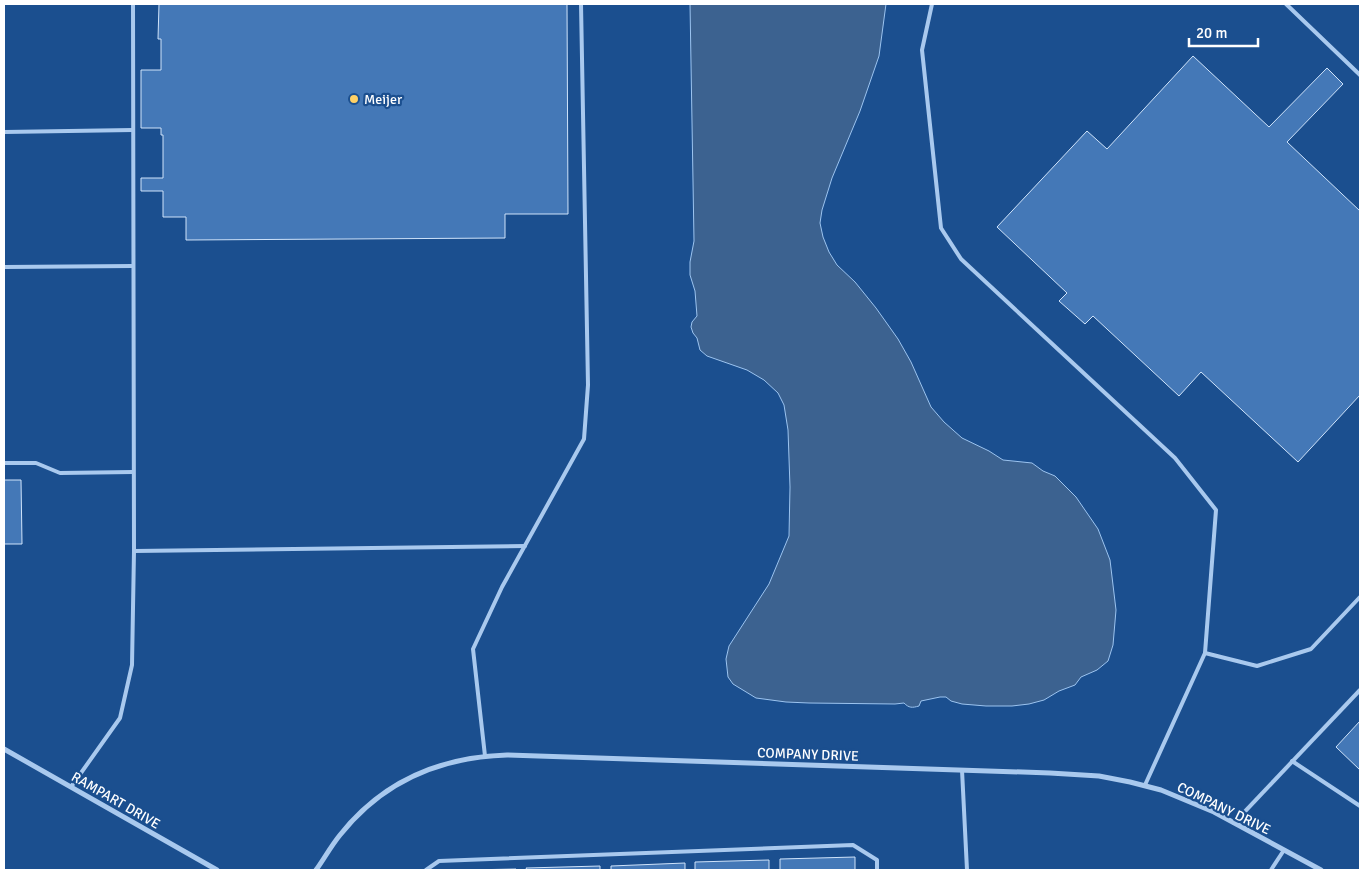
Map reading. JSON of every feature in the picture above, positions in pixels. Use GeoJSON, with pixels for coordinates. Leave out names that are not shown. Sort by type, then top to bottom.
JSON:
{"type":"FeatureCollection","features":[{"type":"Feature","properties":{"kind":"street","name":"RAMPART DRIVE"},"geometry":{"type":"LineString","coordinates":[[4,749],[216,870]]}},
{"type":"Feature","properties":{"kind":"street","name":"COMPANY DRIVE"},"geometry":{"type":"LineString","coordinates":[[316,870],[339,836],[385,793],[410,778],[453,761],[507,755],[1080,774],[1114,778],[1145,786],[1214,812],[1322,870]]}},
{"type":"Feature","properties":{"kind":"lane"},"geometry":{"type":"LineString","coordinates":[[71,787],[120,718],[132,665],[134,551],[133,4]]}},
{"type":"Feature","properties":{"kind":"lane"},"geometry":{"type":"LineString","coordinates":[[485,756],[473,649],[502,587],[584,439],[588,385],[581,4]]}},
{"type":"Feature","properties":{"kind":"lane"},"geometry":{"type":"LineString","coordinates":[[932,4],[922,50],[941,228],[961,259],[1175,458],[1216,510],[1205,653],[1145,786]]}},
{"type":"Feature","properties":{"kind":"lane"},"geometry":{"type":"LineString","coordinates":[[1286,4],[1360,75]]}},
{"type":"Feature","properties":{"kind":"lane"},"geometry":{"type":"LineString","coordinates":[[4,132],[133,130]]}},
{"type":"Feature","properties":{"kind":"lane"},"geometry":{"type":"LineString","coordinates":[[4,267],[133,266]]}},
{"type":"Feature","properties":{"kind":"lane"},"geometry":{"type":"LineString","coordinates":[[4,463],[36,463],[60,473],[133,472]]}},
{"type":"Feature","properties":{"kind":"lane"},"geometry":{"type":"LineString","coordinates":[[134,551],[525,546]]}},
{"type":"Feature","properties":{"kind":"lane"},"geometry":{"type":"LineString","coordinates":[[1205,653],[1257,666],[1311,649],[1360,596]]}},
{"type":"Feature","properties":{"kind":"lane"},"geometry":{"type":"LineString","coordinates":[[1234,823],[1360,690]]}},
{"type":"Feature","properties":{"kind":"lane"},"geometry":{"type":"LineString","coordinates":[[1292,761],[1360,806]]}},
{"type":"Feature","properties":{"kind":"lane"},"geometry":{"type":"LineString","coordinates":[[962,770],[967,870]]}},
{"type":"Feature","properties":{"kind":"lane"},"geometry":{"type":"LineString","coordinates":[[426,870],[439,861],[853,845],[877,860],[877,870]]}},
{"type":"Feature","properties":{"kind":"lane"},"geometry":{"type":"LineString","coordinates":[[1270,870],[1284,850]]}},
{"type":"Feature","properties":{"kind":"water"},"geometry":{"type":"Polygon","coordinates":[[[690,4],[886,4],[879,56],[860,111],[832,178],[822,210],[820,223],[823,237],[837,265],[855,282],[898,339],[911,362],[931,407],[944,422],[962,438],[1003,460],[1032,463],[1043,471],[1055,476],[1076,497],[1098,529],[1110,560],[1116,610],[1113,645],[1108,661],[1097,670],[1081,677],[1075,685],[1059,691],[1044,700],[1029,704],[986,706],[962,704],[951,701],[946,697],[940,697],[921,701],[919,706],[912,707],[904,703],[809,703],[756,698],[733,684],[728,677],[726,659],[729,646],[769,584],[789,536],[788,430],[784,405],[778,393],[764,380],[747,370],[707,356],[700,350],[697,338],[691,327],[692,322],[697,316],[695,291],[690,275],[690,262],[694,241],[690,4]]]}},
{"type":"Feature","properties":{"kind":"building","name":"Meijer"},"geometry":{"type":"Polygon","coordinates":[[[159,4],[567,4],[568,214],[505,214],[505,238],[186,240],[186,217],[163,217],[163,191],[141,191],[141,178],[163,178],[163,135],[161,135],[161,128],[141,128],[141,70],[161,70],[161,39],[158,39],[159,4]]]}},
{"type":"Feature","properties":{"kind":"building"},"geometry":{"type":"Polygon","coordinates":[[[1193,56],[1269,127],[1327,68],[1343,84],[1287,142],[1360,211],[1360,395],[1298,462],[1201,372],[1179,396],[1093,316],[1085,324],[1059,301],[1067,293],[997,227],[1087,131],[1107,149],[1193,56]]]}},
{"type":"Feature","properties":{"kind":"building"},"geometry":{"type":"Polygon","coordinates":[[[4,480],[21,480],[22,544],[4,544],[4,480]]]}},
{"type":"Feature","properties":{"kind":"building"},"geometry":{"type":"Polygon","coordinates":[[[1360,721],[1360,770],[1336,747],[1360,721]]]}},
{"type":"Feature","properties":{"kind":"building"},"geometry":{"type":"Polygon","coordinates":[[[855,857],[855,870],[780,870],[780,859],[855,857]]]}},
{"type":"Feature","properties":{"kind":"building"},"geometry":{"type":"Polygon","coordinates":[[[769,860],[769,870],[695,870],[695,862],[769,860]]]}},
{"type":"Feature","properties":{"kind":"building"},"geometry":{"type":"Polygon","coordinates":[[[685,863],[685,870],[611,870],[611,866],[685,863]]]}},
{"type":"Feature","properties":{"kind":"building"},"geometry":{"type":"Polygon","coordinates":[[[600,866],[600,870],[527,870],[526,868],[600,866]]]}},
{"type":"Feature","properties":{"kind":"building"},"geometry":{"type":"Polygon","coordinates":[[[516,869],[516,870],[468,870],[516,869]]]}},
{"type":"Feature","properties":{"kind":"place","name":"Meijer"},"geometry":{"type":"Point","coordinates":[354,99]}}]}
